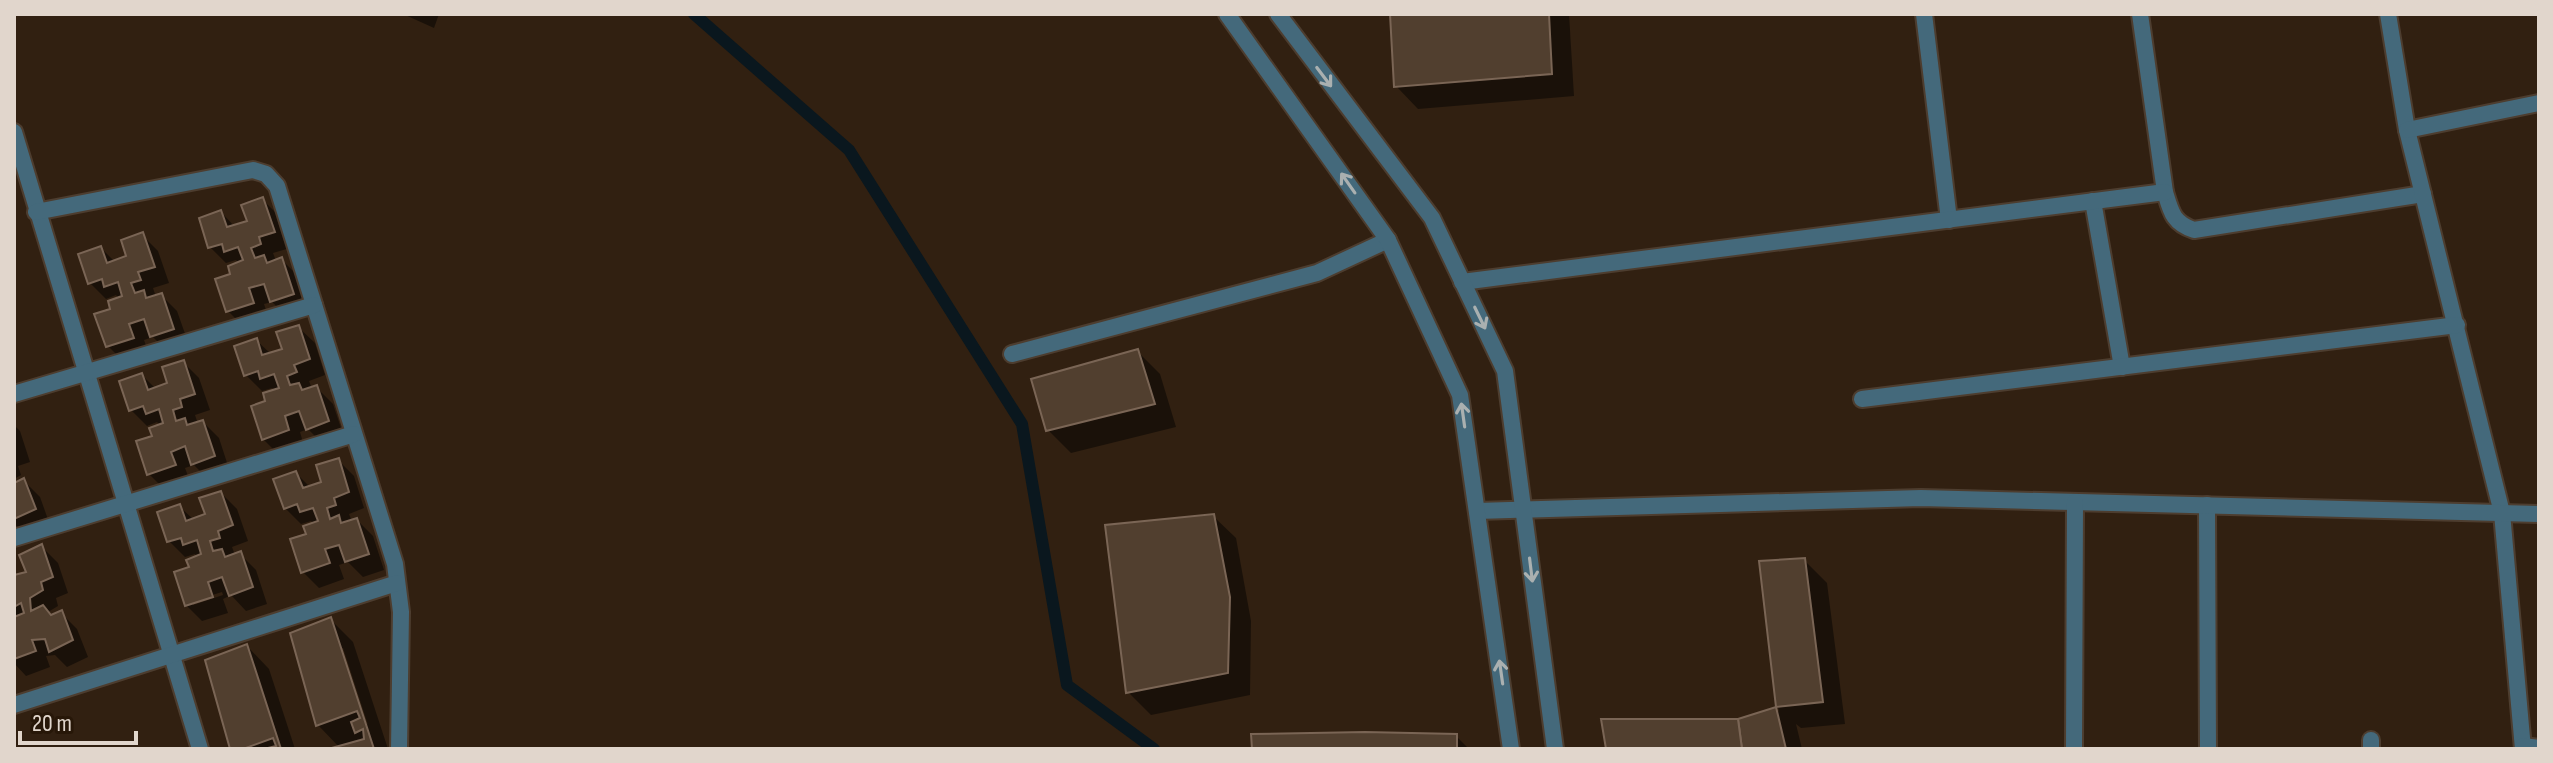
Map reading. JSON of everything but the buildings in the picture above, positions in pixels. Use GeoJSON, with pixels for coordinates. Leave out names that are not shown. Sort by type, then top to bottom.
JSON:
{"type":"FeatureCollection","features":[{"type":"Feature","properties":{"kind":"street"},"geometry":{"type":"LineString","coordinates":[[1227,14],[1388,240],[1460,395],[1511,749]]}},
{"type":"Feature","properties":{"kind":"street"},"geometry":{"type":"LineString","coordinates":[[1278,14],[1432,218],[1505,371],[1555,749]]}},
{"type":"Feature","properties":{"kind":"street"},"geometry":{"type":"LineString","coordinates":[[1924,14],[1949,220]]}},
{"type":"Feature","properties":{"kind":"street"},"geometry":{"type":"LineString","coordinates":[[2140,14],[2165,192],[2172,217],[2182,226],[2194,230],[2423,194]]}},
{"type":"Feature","properties":{"kind":"street"},"geometry":{"type":"LineString","coordinates":[[2388,14],[2407,130],[2502,513],[2528,748]]}},
{"type":"Feature","properties":{"kind":"street"},"geometry":{"type":"LineString","coordinates":[[2407,130],[2539,103]]}},
{"type":"Feature","properties":{"kind":"street"},"geometry":{"type":"LineString","coordinates":[[14,132],[20,178],[36,212],[200,749]]}},
{"type":"Feature","properties":{"kind":"street"},"geometry":{"type":"LineString","coordinates":[[36,212],[253,170],[266,174],[277,186],[395,564],[401,612],[399,749]]}},
{"type":"Feature","properties":{"kind":"street"},"geometry":{"type":"LineString","coordinates":[[1462,282],[2165,192]]}},
{"type":"Feature","properties":{"kind":"street"},"geometry":{"type":"LineString","coordinates":[[2093,201],[2122,367]]}},
{"type":"Feature","properties":{"kind":"street"},"geometry":{"type":"LineString","coordinates":[[1012,354],[1317,273],[1388,240]]}},
{"type":"Feature","properties":{"kind":"street"},"geometry":{"type":"LineString","coordinates":[[14,394],[314,305]]}},
{"type":"Feature","properties":{"kind":"street"},"geometry":{"type":"LineString","coordinates":[[1862,399],[2457,325]]}},
{"type":"Feature","properties":{"kind":"street"},"geometry":{"type":"LineString","coordinates":[[14,538],[354,434]]}},
{"type":"Feature","properties":{"kind":"street"},"geometry":{"type":"LineString","coordinates":[[1477,511],[1921,498],[2539,514]]}},
{"type":"Feature","properties":{"kind":"street"},"geometry":{"type":"LineString","coordinates":[[2074,749],[2075,502]]}},
{"type":"Feature","properties":{"kind":"street"},"geometry":{"type":"LineString","coordinates":[[2207,505],[2208,749]]}},
{"type":"Feature","properties":{"kind":"street"},"geometry":{"type":"LineString","coordinates":[[14,705],[170,652],[397,583]]}},
{"type":"Feature","properties":{"kind":"waterway"},"geometry":{"type":"LineString","coordinates":[[694,14],[849,150],[1022,424],[1067,685],[1154,749]]}}]}
